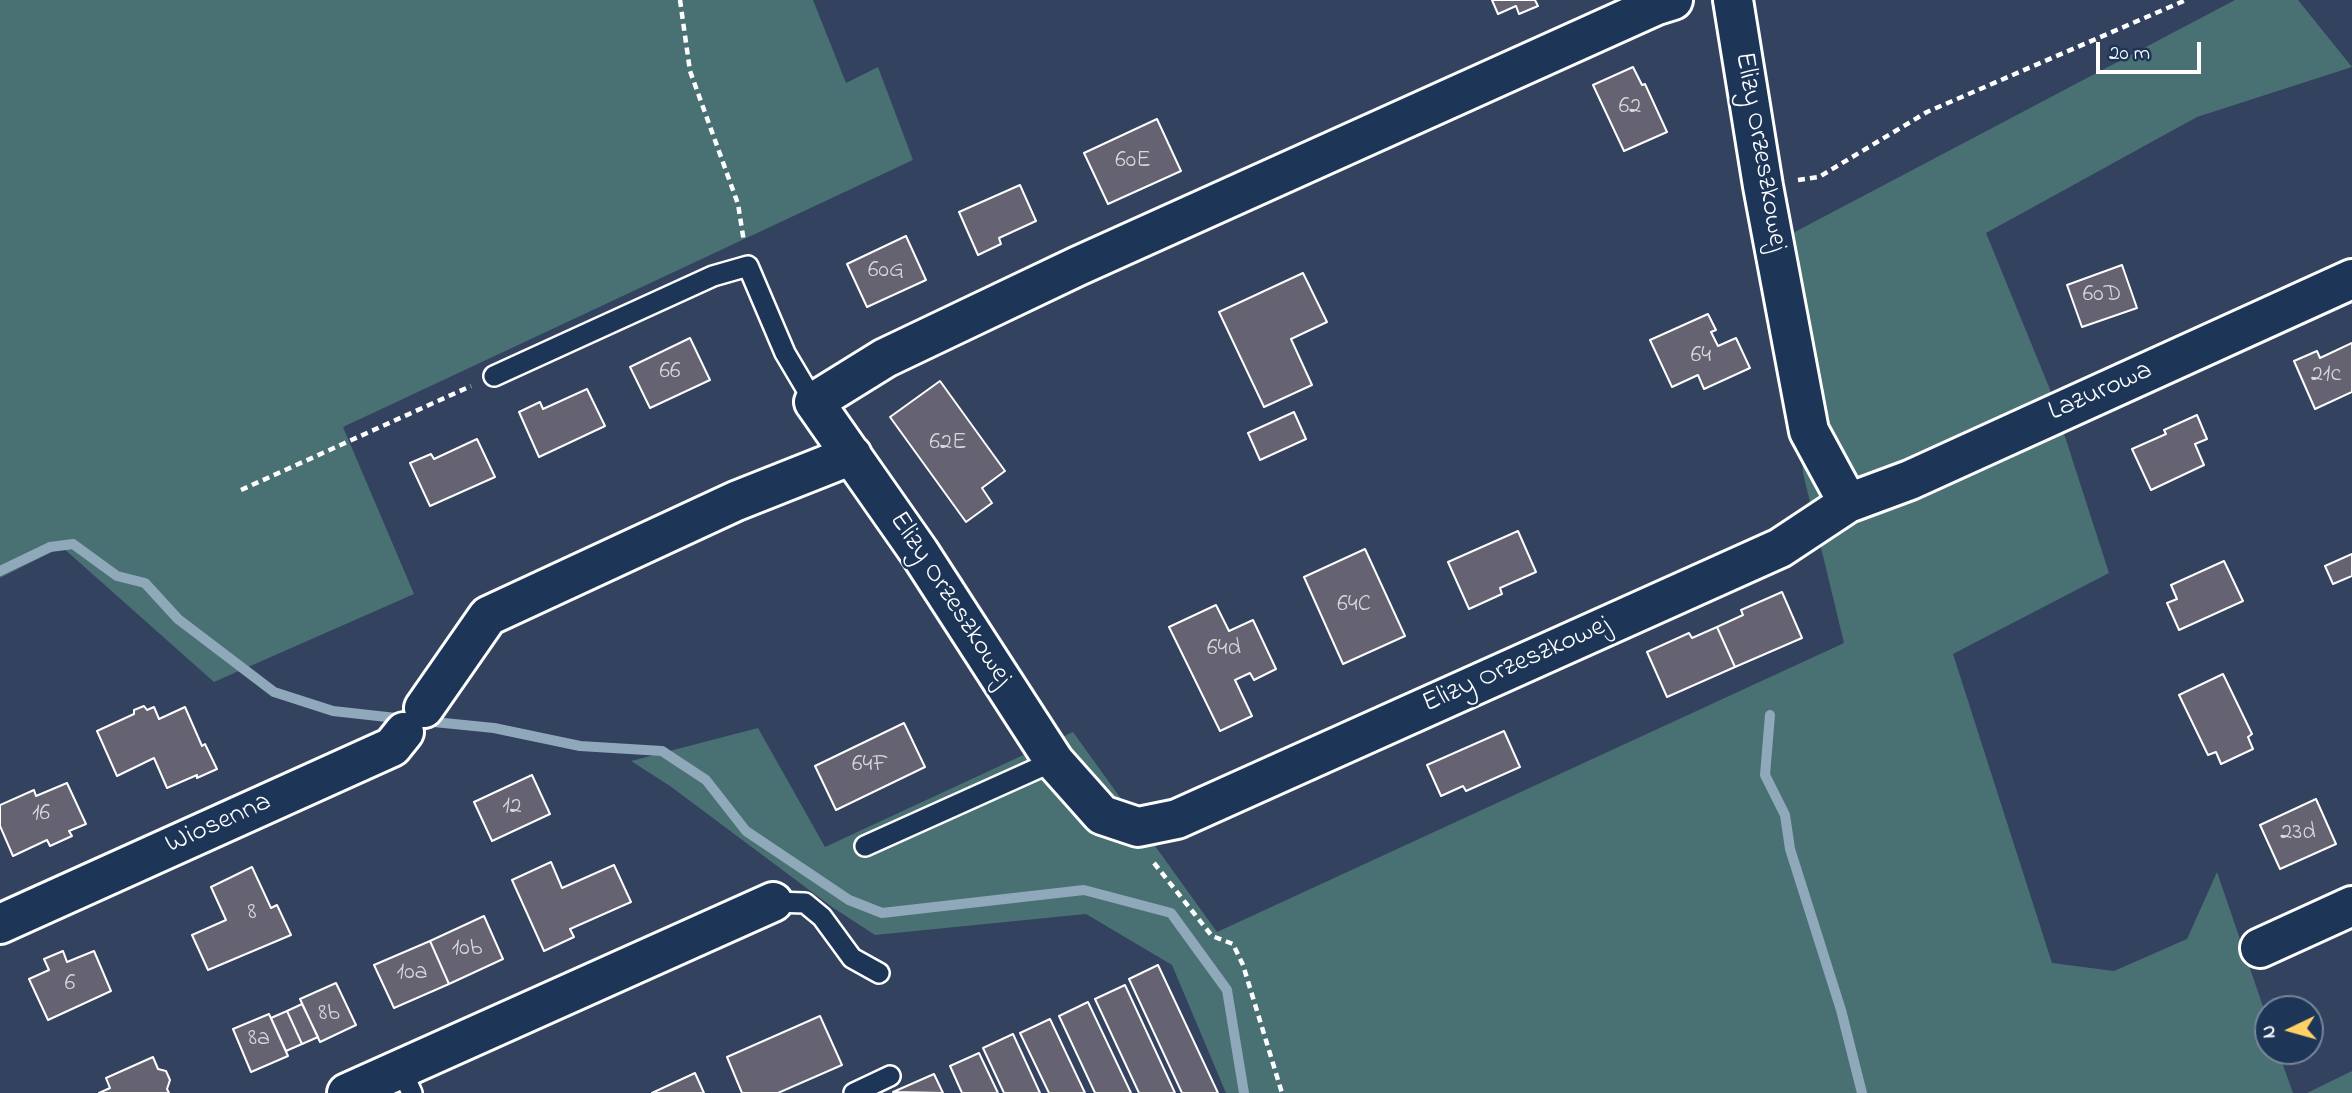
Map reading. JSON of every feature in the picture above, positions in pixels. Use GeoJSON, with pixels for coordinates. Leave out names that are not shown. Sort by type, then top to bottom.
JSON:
{"type":"FeatureCollection","features":[{"type":"Feature","properties":{"kind":"street"},"geometry":{"type":"LineString","coordinates":[[814,402],[885,358],[1077,266],[1673,0]]}},
{"type":"Feature","properties":{"kind":"street","name":"Elizy Orzeszkowej"},"geometry":{"type":"LineString","coordinates":[[814,402],[919,552],[1054,761],[1102,815],[1138,827],[1177,819],[1780,548],[1848,503],[1809,431],[1763,186],[1733,0]]}},
{"type":"Feature","properties":{"kind":"street","name":"Lazurowa"},"geometry":{"type":"LineString","coordinates":[[1848,503],[1910,480],[2352,279]]}},
{"type":"Feature","properties":{"kind":"street","name":"Wiosenna"},"geometry":{"type":"LineString","coordinates":[[0,924],[392,747],[488,616],[736,501],[852,455]]}},
{"type":"Feature","properties":{"kind":"street"},"geometry":{"type":"LineString","coordinates":[[348,1093],[407,1081],[773,902]]}},
{"type":"Feature","properties":{"kind":"street"},"geometry":{"type":"LineString","coordinates":[[2260,948],[2352,905]]}},
{"type":"Feature","properties":{"kind":"lane"},"geometry":{"type":"LineString","coordinates":[[494,376],[713,276],[748,266],[785,353],[814,402]]}},
{"type":"Feature","properties":{"kind":"lane"},"geometry":{"type":"LineString","coordinates":[[865,846],[1054,761]]}},
{"type":"Feature","properties":{"kind":"lane"},"geometry":{"type":"LineString","coordinates":[[773,902],[805,902],[822,917],[852,958],[879,973]]}},
{"type":"Feature","properties":{"kind":"lane"},"geometry":{"type":"LineString","coordinates":[[854,1093],[890,1076]]}},
{"type":"Feature","properties":{"kind":"path"},"geometry":{"type":"LineString","coordinates":[[680,0],[690,71],[738,204],[748,266]]}},
{"type":"Feature","properties":{"kind":"path"},"geometry":{"type":"LineString","coordinates":[[1763,186],[1819,177],[1927,112],[2186,0]]}},
{"type":"Feature","properties":{"kind":"path"},"geometry":{"type":"LineString","coordinates":[[241,490],[494,376]]}},
{"type":"Feature","properties":{"kind":"path"},"geometry":{"type":"LineString","coordinates":[[1138,827],[1153,861],[1212,936],[1233,944],[1243,964],[1282,1093]]}},
{"type":"Feature","properties":{"kind":"green space"},"geometry":{"type":"Polygon","coordinates":[[[0,0],[813,0],[846,83],[878,67],[913,160],[343,427],[414,594],[214,682],[62,547],[0,578],[0,0]]]}},
{"type":"Feature","properties":{"kind":"green space"},"geometry":{"type":"Polygon","coordinates":[[[2235,0],[2298,0],[2352,67],[2197,117],[1986,233],[2049,387],[2109,573],[1953,654],[2052,963],[2114,971],[2187,939],[2217,872],[2259,995],[2254,995],[2254,1065],[2283,1065],[2293,1093],[1226,1093],[1172,965],[1086,914],[875,935],[832,907],[670,786],[631,761],[758,728],[825,847],[1073,732],[1217,932],[1844,643],[1803,473],[1791,234],[2235,0]]]}},
{"type":"Feature","properties":{"kind":"green space"},"geometry":{"type":"Polygon","coordinates":[[[2352,1071],[2352,1093],[2307,1093],[2352,1071]]]}},
{"type":"Feature","properties":{"kind":"building"},"geometry":{"type":"Polygon","coordinates":[[[1492,0],[1535,0],[1538,6],[1519,14],[1516,6],[1498,14],[1492,0]]]}},
{"type":"Feature","properties":{"kind":"building"},"geometry":{"type":"Polygon","coordinates":[[[1633,67],[1642,85],[1645,84],[1667,132],[1624,151],[1593,85],[1633,67]]]}},
{"type":"Feature","properties":{"kind":"building"},"geometry":{"type":"Polygon","coordinates":[[[1157,119],[1181,171],[1108,204],[1084,153],[1157,119]]]}},
{"type":"Feature","properties":{"kind":"building"},"geometry":{"type":"Polygon","coordinates":[[[1020,185],[1036,221],[999,238],[1001,244],[978,255],[959,212],[1020,185]]]}},
{"type":"Feature","properties":{"kind":"building"},"geometry":{"type":"Polygon","coordinates":[[[906,236],[926,280],[867,307],[847,264],[906,236]]]}},
{"type":"Feature","properties":{"kind":"building"},"geometry":{"type":"Polygon","coordinates":[[[2122,265],[2137,308],[2082,327],[2067,285],[2122,265]]]}},
{"type":"Feature","properties":{"kind":"building"},"geometry":{"type":"Polygon","coordinates":[[[1303,273],[1327,322],[1291,339],[1312,385],[1264,407],[1219,312],[1303,273]]]}},
{"type":"Feature","properties":{"kind":"building"},"geometry":{"type":"Polygon","coordinates":[[[1708,314],[1716,330],[1711,332],[1718,346],[1736,338],[1750,368],[1704,389],[1698,375],[1672,387],[1650,340],[1708,314]]]}},
{"type":"Feature","properties":{"kind":"building"},"geometry":{"type":"Polygon","coordinates":[[[690,338],[710,380],[650,408],[630,367],[690,338]]]}},
{"type":"Feature","properties":{"kind":"building"},"geometry":{"type":"Polygon","coordinates":[[[2352,343],[2352,392],[2315,409],[2294,361],[2317,351],[2320,358],[2352,343]]]}},
{"type":"Feature","properties":{"kind":"building"},"geometry":{"type":"Polygon","coordinates":[[[940,381],[1005,471],[982,488],[992,503],[966,522],[890,417],[940,381]]]}},
{"type":"Feature","properties":{"kind":"building"},"geometry":{"type":"Polygon","coordinates":[[[587,389],[605,426],[539,457],[519,412],[540,402],[543,409],[587,389]]]}},
{"type":"Feature","properties":{"kind":"building"},"geometry":{"type":"Polygon","coordinates":[[[1294,412],[1306,439],[1260,460],[1248,433],[1294,412]]]}},
{"type":"Feature","properties":{"kind":"building"},"geometry":{"type":"Polygon","coordinates":[[[2197,415],[2207,439],[2195,444],[2204,465],[2151,490],[2132,449],[2166,434],[2164,430],[2197,415]]]}},
{"type":"Feature","properties":{"kind":"building"},"geometry":{"type":"Polygon","coordinates":[[[477,439],[495,477],[430,506],[410,463],[431,454],[434,459],[477,439]]]}},
{"type":"Feature","properties":{"kind":"building"},"geometry":{"type":"Polygon","coordinates":[[[1518,531],[1536,572],[1500,588],[1502,594],[1469,609],[1448,562],[1518,531]]]}},
{"type":"Feature","properties":{"kind":"building"},"geometry":{"type":"Polygon","coordinates":[[[1365,549],[1405,636],[1343,664],[1304,577],[1365,549]]]}},
{"type":"Feature","properties":{"kind":"building"},"geometry":{"type":"Polygon","coordinates":[[[2352,554],[2352,576],[2333,584],[2325,566],[2352,554]]]}},
{"type":"Feature","properties":{"kind":"building"},"geometry":{"type":"Polygon","coordinates":[[[2224,561],[2243,601],[2179,630],[2167,603],[2177,599],[2171,585],[2224,561]]]}},
{"type":"Feature","properties":{"kind":"building"},"geometry":{"type":"Polygon","coordinates":[[[1782,592],[1802,638],[1735,667],[1717,627],[1743,615],[1741,610],[1782,592]]]}},
{"type":"Feature","properties":{"kind":"building"},"geometry":{"type":"Polygon","coordinates":[[[1216,605],[1229,631],[1253,620],[1276,669],[1254,680],[1250,673],[1235,680],[1252,716],[1220,731],[1169,627],[1216,605]]]}},
{"type":"Feature","properties":{"kind":"building"},"geometry":{"type":"Polygon","coordinates":[[[1717,627],[1735,667],[1667,697],[1647,652],[1689,633],[1692,638],[1717,627]]]}},
{"type":"Feature","properties":{"kind":"building"},"geometry":{"type":"Polygon","coordinates":[[[2223,674],[2252,734],[2248,737],[2253,749],[2221,764],[2216,752],[2208,755],[2179,695],[2223,674]]]}},
{"type":"Feature","properties":{"kind":"building"},"geometry":{"type":"Polygon","coordinates":[[[144,706],[147,710],[154,707],[159,719],[185,707],[202,746],[205,744],[217,769],[167,788],[154,758],[117,776],[97,731],[134,714],[134,710],[144,706]]]}},
{"type":"Feature","properties":{"kind":"building"},"geometry":{"type":"Polygon","coordinates":[[[904,723],[925,767],[836,810],[815,766],[904,723]]]}},
{"type":"Feature","properties":{"kind":"building"},"geometry":{"type":"Polygon","coordinates":[[[1504,731],[1520,767],[1466,791],[1463,786],[1441,796],[1427,765],[1504,731]]]}},
{"type":"Feature","properties":{"kind":"building"},"geometry":{"type":"Polygon","coordinates":[[[532,775],[550,814],[492,841],[474,802],[532,775]]]}},
{"type":"Feature","properties":{"kind":"building"},"geometry":{"type":"Polygon","coordinates":[[[67,783],[86,824],[69,831],[72,836],[50,846],[47,840],[13,856],[0,826],[0,805],[34,790],[36,796],[67,783]]]}},
{"type":"Feature","properties":{"kind":"building"},"geometry":{"type":"Polygon","coordinates":[[[2316,799],[2336,844],[2280,869],[2260,825],[2316,799]]]}},
{"type":"Feature","properties":{"kind":"building"},"geometry":{"type":"Polygon","coordinates":[[[551,862],[562,888],[614,865],[631,902],[570,929],[574,937],[544,951],[512,880],[551,862]]]}},
{"type":"Feature","properties":{"kind":"building"},"geometry":{"type":"Polygon","coordinates":[[[252,867],[271,908],[277,905],[291,935],[208,970],[192,935],[226,920],[211,887],[252,867]]]}},
{"type":"Feature","properties":{"kind":"building"},"geometry":{"type":"Polygon","coordinates":[[[484,916],[503,959],[449,984],[430,941],[484,916]]]}},
{"type":"Feature","properties":{"kind":"building"},"geometry":{"type":"Polygon","coordinates":[[[430,941],[449,984],[394,1008],[374,965],[430,941]]]}},
{"type":"Feature","properties":{"kind":"building"},"geometry":{"type":"Polygon","coordinates":[[[63,951],[67,962],[94,951],[111,991],[48,1020],[29,979],[49,970],[44,959],[63,951]]]}},
{"type":"Feature","properties":{"kind":"building"},"geometry":{"type":"Polygon","coordinates":[[[1158,965],[1218,1093],[1182,1093],[1129,979],[1158,965]]]}},
{"type":"Feature","properties":{"kind":"building"},"geometry":{"type":"Polygon","coordinates":[[[336,983],[356,1025],[320,1042],[300,999],[336,983]]]}},
{"type":"Feature","properties":{"kind":"building"},"geometry":{"type":"Polygon","coordinates":[[[1125,985],[1175,1093],[1139,1093],[1095,999],[1125,985]]]}},
{"type":"Feature","properties":{"kind":"building"},"geometry":{"type":"Polygon","coordinates":[[[1088,1002],[1131,1093],[1095,1093],[1059,1016],[1088,1002]]]}},
{"type":"Feature","properties":{"kind":"building"},"geometry":{"type":"Polygon","coordinates":[[[302,1004],[318,1037],[302,1044],[287,1011],[302,1004]]]}},
{"type":"Feature","properties":{"kind":"building"},"geometry":{"type":"Polygon","coordinates":[[[287,1011],[302,1044],[286,1051],[271,1018],[287,1011]]]}},
{"type":"Feature","properties":{"kind":"building"},"geometry":{"type":"Polygon","coordinates":[[[269,1014],[288,1056],[251,1072],[233,1029],[269,1014]]]}},
{"type":"Feature","properties":{"kind":"building"},"geometry":{"type":"Polygon","coordinates":[[[820,1016],[842,1065],[778,1093],[742,1093],[727,1057],[820,1016]]]}},
{"type":"Feature","properties":{"kind":"building"},"geometry":{"type":"Polygon","coordinates":[[[1050,1019],[1085,1093],[1049,1093],[1020,1033],[1050,1019]]]}},
{"type":"Feature","properties":{"kind":"building"},"geometry":{"type":"Polygon","coordinates":[[[1013,1034],[1040,1093],[1004,1093],[983,1048],[1013,1034]]]}},
{"type":"Feature","properties":{"kind":"building"},"geometry":{"type":"Polygon","coordinates":[[[979,1053],[998,1093],[962,1093],[950,1066],[979,1053]]]}},
{"type":"Feature","properties":{"kind":"building"},"geometry":{"type":"Polygon","coordinates":[[[153,1057],[158,1069],[166,1071],[170,1080],[167,1089],[169,1093],[99,1093],[110,1088],[106,1078],[153,1057]]]}},
{"type":"Feature","properties":{"kind":"building"},"geometry":{"type":"Polygon","coordinates":[[[695,1073],[704,1093],[652,1093],[695,1073]]]}},
{"type":"Feature","properties":{"kind":"building"},"geometry":{"type":"Polygon","coordinates":[[[934,1074],[943,1093],[893,1092],[934,1074]]]}},
{"type":"Feature","properties":{"kind":"waterway"},"geometry":{"type":"LineString","coordinates":[[0,571],[50,547],[73,544],[117,576],[145,583],[178,619],[274,692],[333,711],[405,719]]}},
{"type":"Feature","properties":{"kind":"waterway"},"geometry":{"type":"LineString","coordinates":[[1770,715],[1765,775],[1785,815],[1790,849],[1841,1010],[1862,1093]]}},
{"type":"Feature","properties":{"kind":"waterway"},"geometry":{"type":"LineString","coordinates":[[424,721],[494,728],[580,746],[662,751],[706,780],[746,831],[849,900],[882,913],[1084,890],[1171,913],[1227,990],[1244,1093]]}}]}
